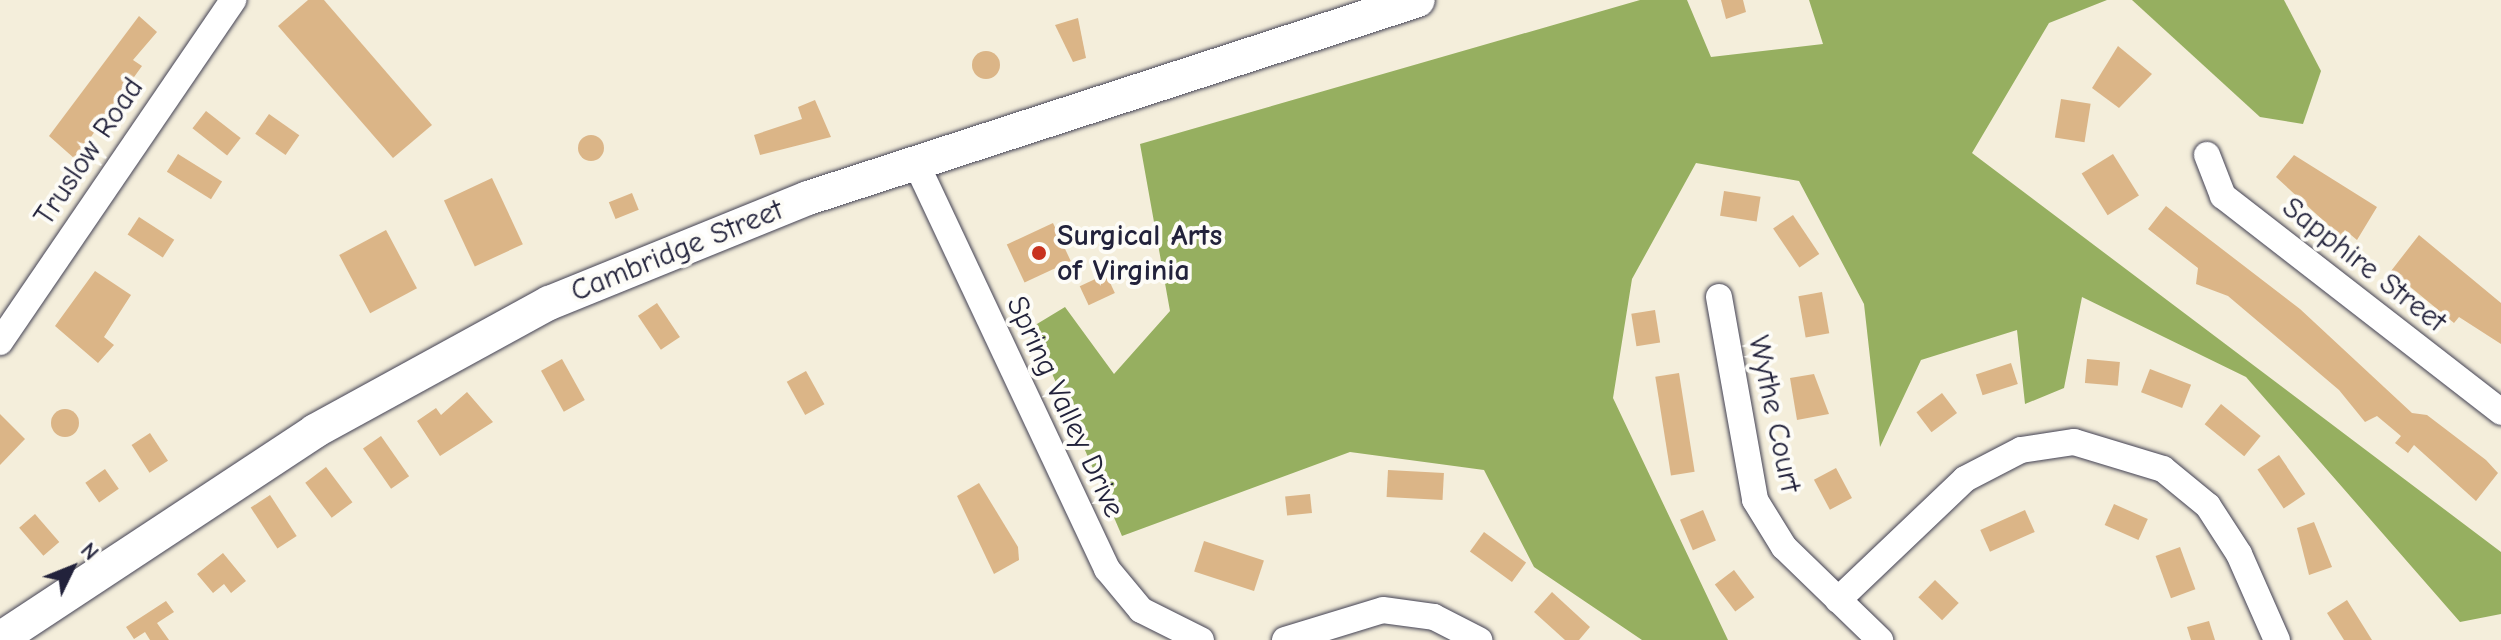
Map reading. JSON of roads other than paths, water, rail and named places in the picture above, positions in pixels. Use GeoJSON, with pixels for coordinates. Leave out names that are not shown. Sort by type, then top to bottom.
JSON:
{"type":"FeatureCollection","features":[{"type":"Feature","properties":{"kind":"main road","name":"Cambridge Street"},"geometry":{"type":"LineString","coordinates":[[0,639],[205,500],[433,362],[670,249],[916,163],[1418,0]]}},
{"type":"Feature","properties":{"kind":"street","name":"Truslow Road"},"geometry":{"type":"LineString","coordinates":[[1,338],[233,0]]}},
{"type":"Feature","properties":{"kind":"street","name":"Sapphire Street"},"geometry":{"type":"LineString","coordinates":[[2207,155],[2223,196],[2501,412]]}},
{"type":"Feature","properties":{"kind":"street","name":"Spring Valley Drive"},"geometry":{"type":"LineString","coordinates":[[916,163],[1107,569],[1141,610],[1201,640]]}},
{"type":"Feature","properties":{"kind":"street","name":"Wythe Court"},"geometry":{"type":"LineString","coordinates":[[1719,297],[1755,500],[1784,547],[1880,640]]}},
{"type":"Feature","properties":{"kind":"street"},"geometry":{"type":"LineString","coordinates":[[1838,600],[1965,479],[2021,450],[2074,442],[2132,454],[2197,496],[2225,529],[2277,640]]}},
{"type":"Feature","properties":{"kind":"street"},"geometry":{"type":"LineString","coordinates":[[1285,640],[1383,610],[1434,617],[1479,640]]}},
{"type":"Feature","properties":{"kind":"place","name":"Surgical Arts of Virginia"},"geometry":{"type":"Point","coordinates":[1039,253]}}]}
